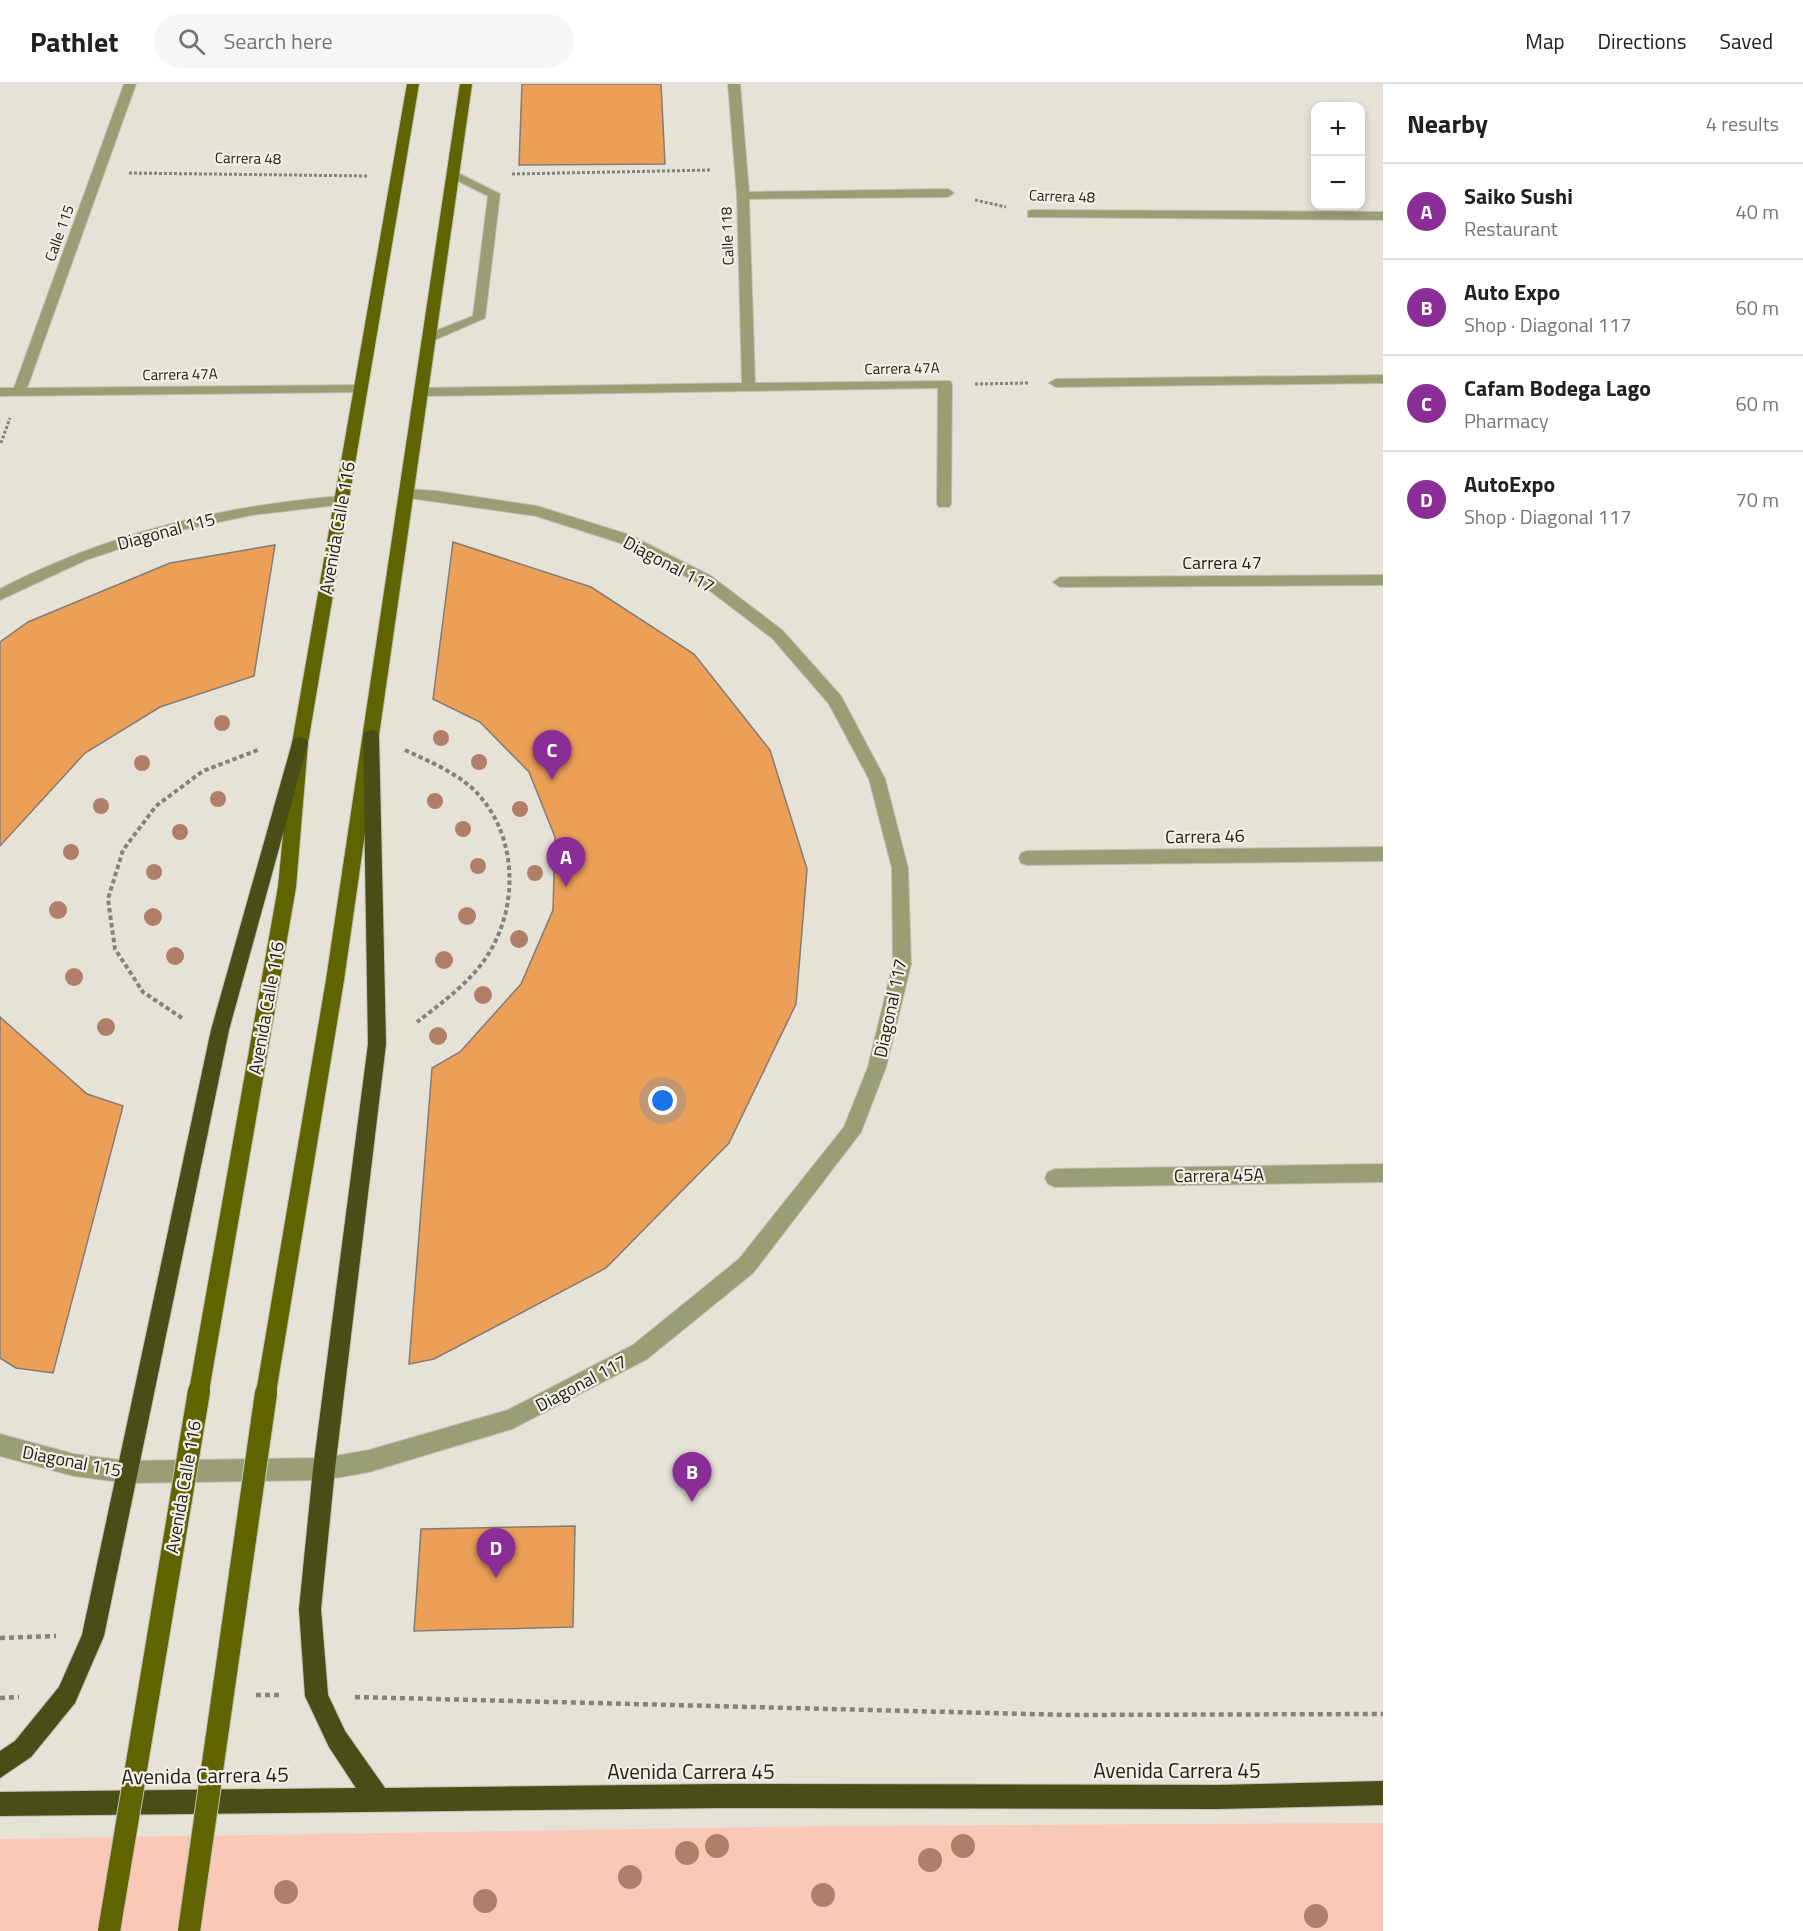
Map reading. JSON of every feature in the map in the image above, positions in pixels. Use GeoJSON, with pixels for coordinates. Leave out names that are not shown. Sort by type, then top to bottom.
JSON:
{"type":"FeatureCollection","features":[{"type":"Feature","properties":{"kind":"highway"},"geometry":{"type":"LineString","coordinates":[[371,736],[377,1044],[324,1469],[310,1609],[317,1696],[337,1739],[378,1799]]}},
{"type":"Feature","properties":{"kind":"highway"},"geometry":{"type":"LineString","coordinates":[[0,1766],[23,1749],[67,1695],[93,1636],[220,1030],[300,743]]}},
{"type":"Feature","properties":{"kind":"highway","name":"Avenida Carrera 45"},"geometry":{"type":"LineString","coordinates":[[0,1804],[708,1796],[1217,1797],[1383,1793]]}},
{"type":"Feature","properties":{"kind":"main road","name":"Avenida Calle 116"},"geometry":{"type":"LineString","coordinates":[[109,1931],[199,1391],[287,887],[300,743],[413,84]]}},
{"type":"Feature","properties":{"kind":"main road"},"geometry":{"type":"LineString","coordinates":[[189,1931],[266,1393],[334,980],[466,84]]}},
{"type":"Feature","properties":{"kind":"street","name":"Calle 115"},"geometry":{"type":"LineString","coordinates":[[19,392],[130,84]]}},
{"type":"Feature","properties":{"kind":"street","name":"Calle 118"},"geometry":{"type":"LineString","coordinates":[[734,84],[739,170],[743,196],[748,388]]}},
{"type":"Feature","properties":{"kind":"street"},"geometry":{"type":"LineString","coordinates":[[430,338],[479,318],[494,194],[454,175]]}},
{"type":"Feature","properties":{"kind":"street"},"geometry":{"type":"LineString","coordinates":[[743,196],[948,193]]}},
{"type":"Feature","properties":{"kind":"street","name":"Carrera 48"},"geometry":{"type":"LineString","coordinates":[[1032,214],[1383,216]]}},
{"type":"Feature","properties":{"kind":"street"},"geometry":{"type":"LineString","coordinates":[[1056,383],[1383,379]]}},
{"type":"Feature","properties":{"kind":"street"},"geometry":{"type":"LineString","coordinates":[[944,504],[945,384]]}},
{"type":"Feature","properties":{"kind":"street","name":"Carrera 47A"},"geometry":{"type":"LineString","coordinates":[[422,392],[945,384]]}},
{"type":"Feature","properties":{"kind":"street","name":"Carrera 47A"},"geometry":{"type":"LineString","coordinates":[[0,392],[360,389]]}},
{"type":"Feature","properties":{"kind":"street","name":"Diagonal 117"},"geometry":{"type":"LineString","coordinates":[[324,1469],[369,1461],[512,1419],[640,1352],[747,1266],[852,1132],[877,1067],[902,964],[900,868],[877,779],[835,700],[777,634],[706,580],[625,539],[537,511],[407,494]]}},
{"type":"Feature","properties":{"kind":"street","name":"Diagonal 115"},"geometry":{"type":"LineString","coordinates":[[0,595],[77,558],[134,537],[179,524],[249,510],[341,501]]}},
{"type":"Feature","properties":{"kind":"street","name":"Carrera 47"},"geometry":{"type":"LineString","coordinates":[[1060,582],[1383,580]]}},
{"type":"Feature","properties":{"kind":"street","name":"Carrera 46"},"geometry":{"type":"LineString","coordinates":[[1027,858],[1383,854]]}},
{"type":"Feature","properties":{"kind":"street","name":"Carrera 45A"},"geometry":{"type":"LineString","coordinates":[[1054,1178],[1383,1173]]}},
{"type":"Feature","properties":{"kind":"street","name":"Diagonal 115"},"geometry":{"type":"LineString","coordinates":[[0,1445],[74,1465],[128,1472],[324,1469]]}},
{"type":"Feature","properties":{"kind":"path"},"geometry":{"type":"LineString","coordinates":[[454,175],[739,170]]}},
{"type":"Feature","properties":{"kind":"path","name":"Carrera 48"},"geometry":{"type":"LineString","coordinates":[[98,173],[397,176]]}},
{"type":"Feature","properties":{"kind":"path","name":"Carrera 48"},"geometry":{"type":"LineString","coordinates":[[948,193],[1032,214]]}},
{"type":"Feature","properties":{"kind":"path","name":"Carrera 47A"},"geometry":{"type":"LineString","coordinates":[[945,384],[1056,383]]}},
{"type":"Feature","properties":{"kind":"path"},"geometry":{"type":"LineString","coordinates":[[182,1018],[142,992],[115,949],[108,899],[123,850],[156,806],[203,771],[258,750]]}},
{"type":"Feature","properties":{"kind":"path"},"geometry":{"type":"LineString","coordinates":[[405,750],[446,768],[478,794],[501,828],[510,867],[508,909],[490,951],[459,990],[417,1022]]}},
{"type":"Feature","properties":{"kind":"path"},"geometry":{"type":"LineString","coordinates":[[0,1638],[93,1636]]}},
{"type":"Feature","properties":{"kind":"path"},"geometry":{"type":"LineString","coordinates":[[252,1695],[1070,1715],[1383,1714]]}},
{"type":"Feature","properties":{"kind":"shaded area"},"geometry":{"type":"Polygon","coordinates":[[[1383,1823],[1383,1931],[0,1931],[0,1839],[822,1826],[1383,1823]]]}},
{"type":"Feature","properties":{"kind":"building"},"geometry":{"type":"Polygon","coordinates":[[[522,84],[661,84],[665,164],[519,165],[522,84]]]}},
{"type":"Feature","properties":{"kind":"building"},"geometry":{"type":"Polygon","coordinates":[[[453,542],[591,587],[694,654],[770,750],[807,869],[796,1004],[729,1143],[606,1268],[434,1359],[409,1364],[432,1068],[460,1052],[521,984],[553,910],[555,837],[529,772],[480,722],[433,699],[453,542]]]}},
{"type":"Feature","properties":{"kind":"building"},"geometry":{"type":"Polygon","coordinates":[[[275,545],[254,676],[160,707],[85,753],[0,846],[0,642],[28,622],[170,563],[275,545]]]}},
{"type":"Feature","properties":{"kind":"building"},"geometry":{"type":"Polygon","coordinates":[[[0,1017],[87,1094],[123,1106],[53,1373],[16,1368],[0,1358],[0,1017]]]}},
{"type":"Feature","properties":{"kind":"building"},"geometry":{"type":"Polygon","coordinates":[[[575,1526],[573,1627],[414,1631],[421,1529],[575,1526]]]}},
{"type":"Feature","properties":{"kind":"place","name":"Cafam Bodega Lago"},"geometry":{"type":"Point","coordinates":[552,780]}},
{"type":"Feature","properties":{"kind":"place","name":"Saiko Sushi"},"geometry":{"type":"Point","coordinates":[566,887]}},
{"type":"Feature","properties":{"kind":"place","name":"Auto Expo"},"geometry":{"type":"Point","coordinates":[692,1502]}},
{"type":"Feature","properties":{"kind":"place","name":"AutoExpo"},"geometry":{"type":"Point","coordinates":[496,1578]}}]}
